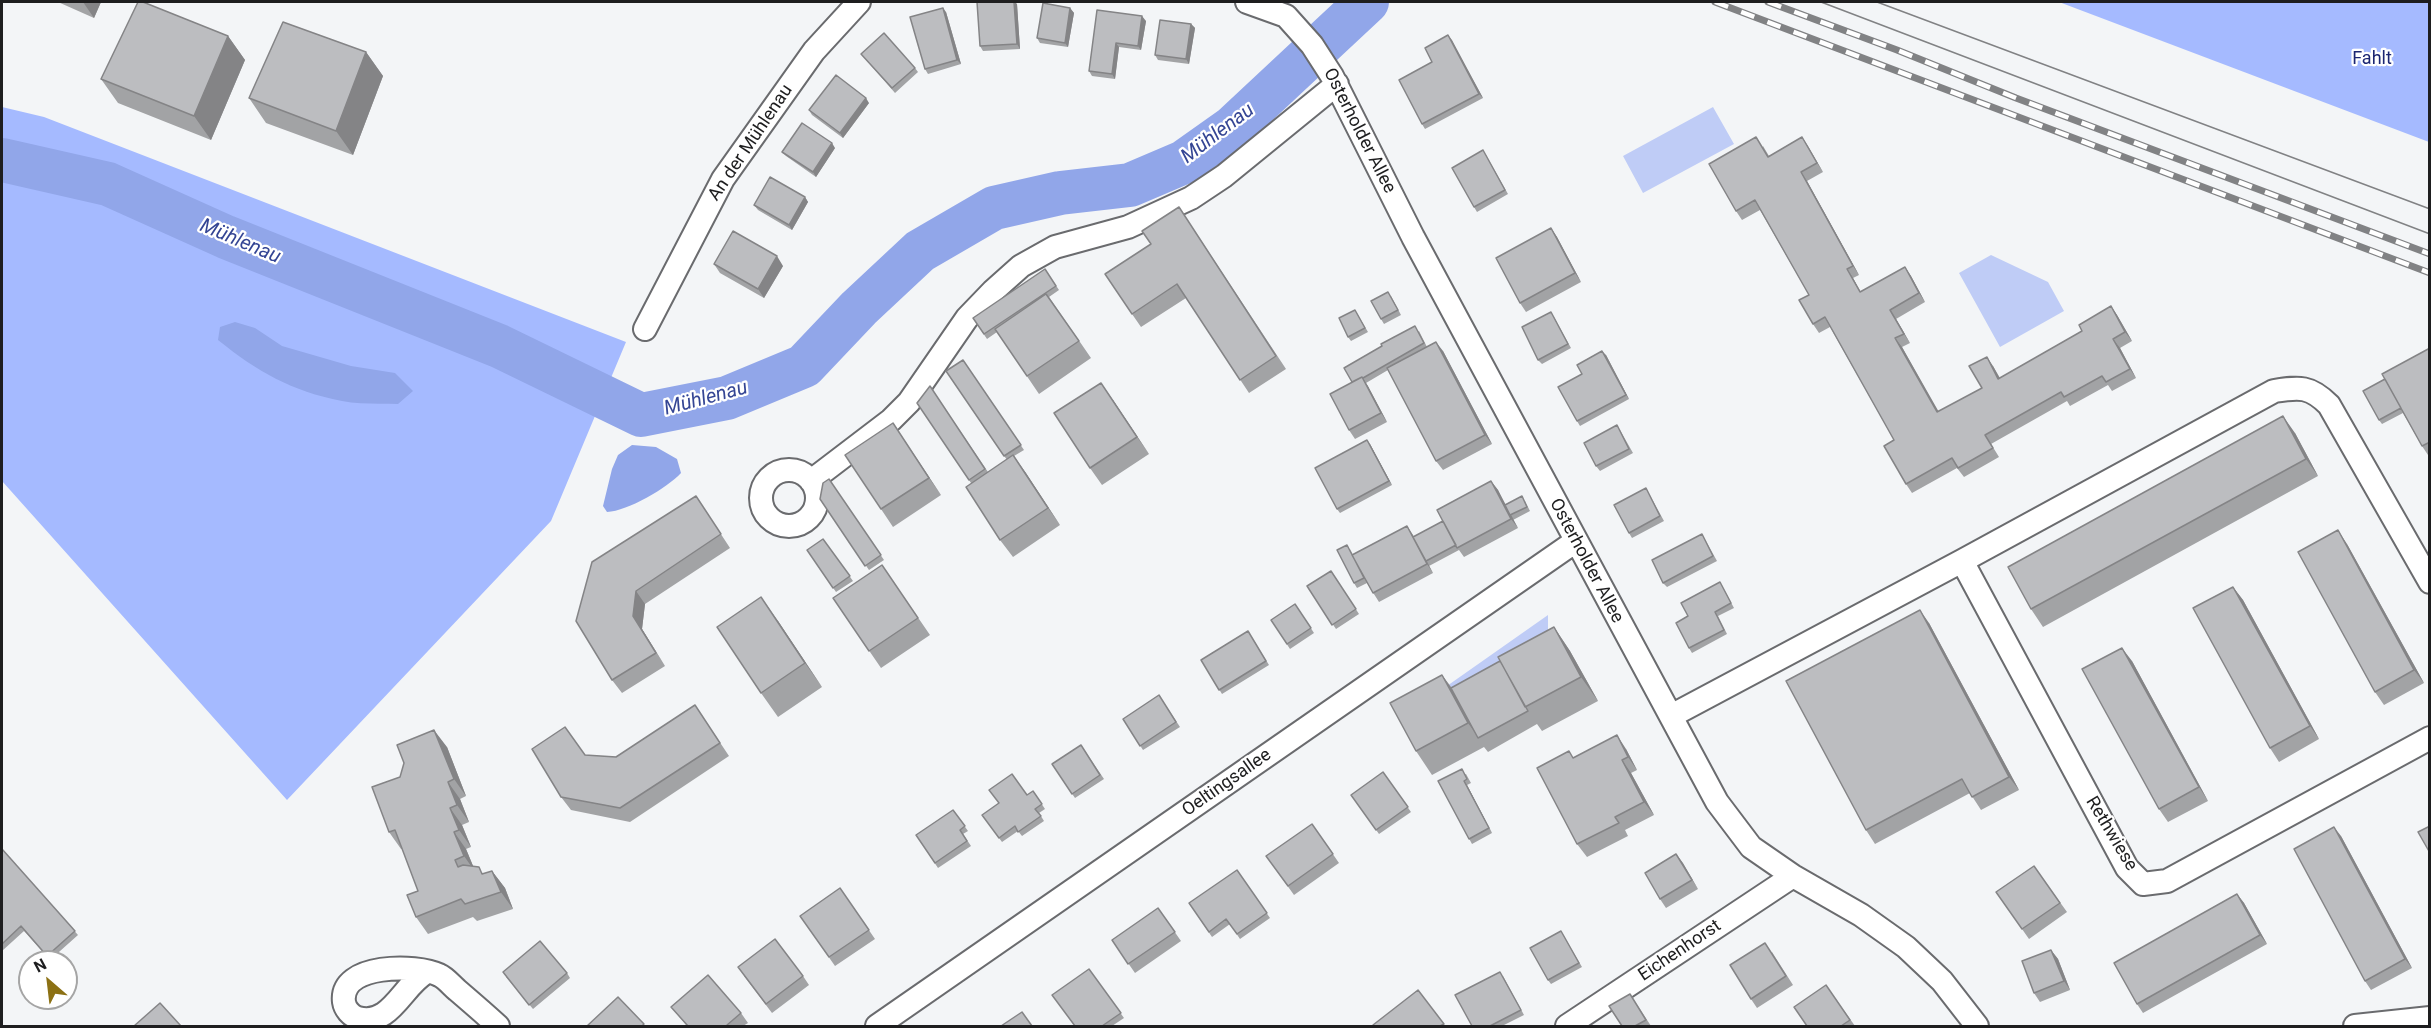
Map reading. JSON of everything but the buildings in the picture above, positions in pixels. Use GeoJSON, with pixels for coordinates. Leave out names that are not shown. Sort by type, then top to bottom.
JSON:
{"type":"FeatureCollection","features":[{"type":"Feature","properties":{"kind":"street","name":"An der Mühlenau"},"geometry":{"type":"LineString","coordinates":[[645,329],[723,179],[814,51],[859,2]]}},
{"type":"Feature","properties":{"kind":"street","name":"Osterholder Allee"},"geometry":{"type":"LineString","coordinates":[[1247,2],[1286,16],[1312,45],[1334,80],[1413,237],[1717,802],[1751,847],[1792,876],[1861,915],[1906,947],[1942,981],[1977,1026]]}},
{"type":"Feature","properties":{"kind":"street"},"geometry":{"type":"LineString","coordinates":[[811,481],[891,420],[909,402],[967,318],[1021,266],[1054,247],[1128,227],[1191,198],[1224,176],[1334,80]]}},
{"type":"Feature","properties":{"kind":"street"},"geometry":{"type":"LineString","coordinates":[[1671,716],[2274,391],[2296,387],[2316,392],[2330,405],[2430,582]]}},
{"type":"Feature","properties":{"kind":"street","name":"Oeltingsallee"},"geometry":{"type":"LineString","coordinates":[[877,1026],[1576,541]]}},
{"type":"Feature","properties":{"kind":"street","name":"Rethwiese"},"geometry":{"type":"LineString","coordinates":[[1962,561],[2127,868],[2143,884],[2167,881],[2430,738]]}},
{"type":"Feature","properties":{"kind":"street","name":"Eichenhorst"},"geometry":{"type":"LineString","coordinates":[[1567,1026],[1792,876]]}},
{"type":"Feature","properties":{"kind":"street"},"geometry":{"type":"LineString","coordinates":[[427,972],[440,976],[498,1026]]}},
{"type":"Feature","properties":{"kind":"street"},"geometry":{"type":"LineString","coordinates":[[2355,1026],[2404,1023],[2430,1018]]}},
{"type":"Feature","properties":{"kind":"shaded area"},"geometry":{"type":"Polygon","coordinates":[[[1713,107],[1734,144],[1643,193],[1623,156],[1713,107]]]}},
{"type":"Feature","properties":{"kind":"shaded area"},"geometry":{"type":"Polygon","coordinates":[[[1991,255],[2048,282],[2064,311],[2000,347],[1959,273],[1991,255]]]}},
{"type":"Feature","properties":{"kind":"shaded area"},"geometry":{"type":"Polygon","coordinates":[[[235,322],[255,328],[282,346],[351,366],[395,373],[413,391],[398,404],[363,403],[324,397],[291,386],[261,371],[218,340],[220,327],[235,322]]]}},
{"type":"Feature","properties":{"kind":"shaded area"},"geometry":{"type":"Polygon","coordinates":[[[632,445],[656,447],[677,459],[681,473],[647,498],[625,508],[607,512],[603,506],[612,469],[618,455],[632,445]]]}},
{"type":"Feature","properties":{"kind":"shaded area"},"geometry":{"type":"Polygon","coordinates":[[[1548,615],[1548,637],[1432,701],[1427,700],[1548,615]]]}},
{"type":"Feature","properties":{"kind":"green space","name":"Fahlt"},"geometry":{"type":"Polygon","coordinates":[[[2059,2],[2429,2],[2429,142],[2059,2]]]}},
{"type":"Feature","properties":{"kind":"green space"},"geometry":{"type":"Polygon","coordinates":[[[2,107],[44,117],[626,342],[551,521],[287,800],[2,481],[2,107]]]}},
{"type":"Feature","properties":{"kind":"waterway","name":"Mühlenau"},"geometry":{"type":"LineString","coordinates":[[2,160],[108,184],[226,237],[499,346],[641,415],[727,398],[804,366],[859,308],[920,251],[994,208],[1060,193],[1130,185],[1184,162],[1232,128],[1367,2]]}},
{"type":"Feature","properties":{"kind":"tram line"},"geometry":{"type":"LineString","coordinates":[[1821,2],[2430,234]]}},
{"type":"Feature","properties":{"kind":"tram line"},"geometry":{"type":"LineString","coordinates":[[1877,2],[2430,209]]}},
{"type":"Feature","properties":{"kind":"railway"},"geometry":{"type":"LineString","coordinates":[[1715,2],[2430,273]]}},
{"type":"Feature","properties":{"kind":"railway"},"geometry":{"type":"LineString","coordinates":[[1768,2],[2430,254]]}}]}
